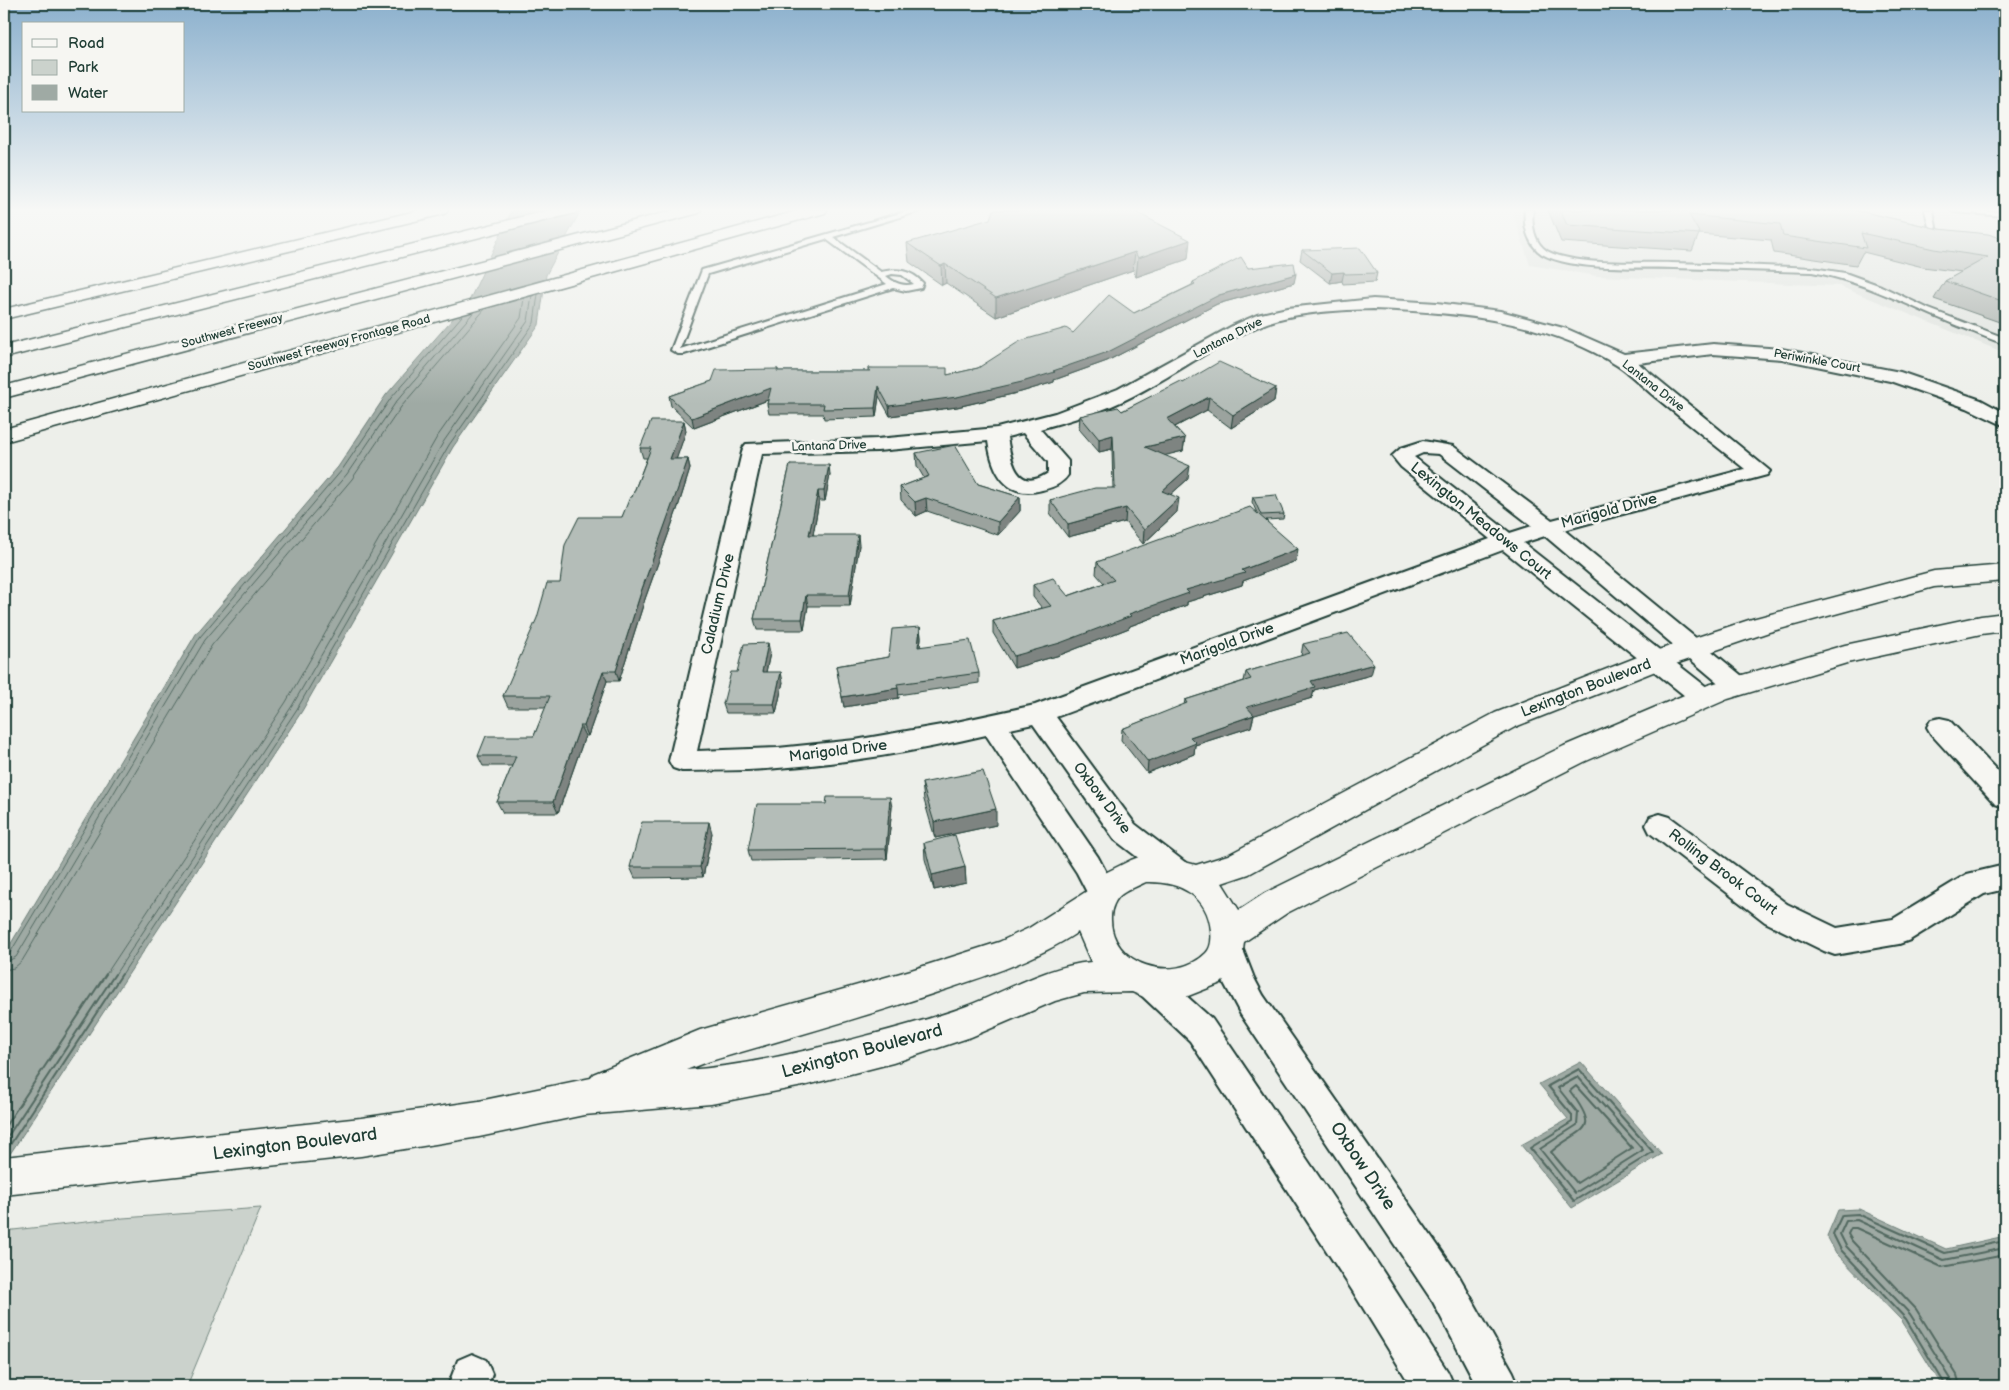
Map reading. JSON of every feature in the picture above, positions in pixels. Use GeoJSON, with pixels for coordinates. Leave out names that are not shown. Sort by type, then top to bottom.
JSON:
{"type":"FeatureCollection","features":[{"type":"Feature","properties":{"kind":"main road"},"geometry":{"type":"LineString","coordinates":[[4,314],[168,275]]}},
{"type":"Feature","properties":{"kind":"main road"},"geometry":{"type":"LineString","coordinates":[[4,352],[311,275]]}},
{"type":"Feature","properties":{"kind":"main road","name":"Southwest Freeway"},"geometry":{"type":"LineString","coordinates":[[4,392],[445,275]]}},
{"type":"Feature","properties":{"kind":"main road","name":"Southwest Freeway Frontage Road"},"geometry":{"type":"LineString","coordinates":[[4,436],[586,275]]}},
{"type":"Feature","properties":{"kind":"main road","name":"Lexington Boulevard"},"geometry":{"type":"LineString","coordinates":[[1185,875],[1238,865],[1505,720],[1657,661],[1761,625],[1934,579],[2005,573]]}},
{"type":"Feature","properties":{"kind":"main road"},"geometry":{"type":"LineString","coordinates":[[1228,940],[1276,903],[1574,754],[1704,698],[1845,654],[1981,625],[2005,622]]}},
{"type":"Feature","properties":{"kind":"main road"},"geometry":{"type":"LineString","coordinates":[[1159,868],[1185,875],[1209,890],[1220,903],[1227,918],[1228,940],[1221,959],[1212,970],[1184,984],[1168,985],[1141,981],[1117,968],[1105,957],[1097,943],[1093,929],[1092,915],[1099,897],[1112,882],[1126,874],[1142,869],[1159,868]]}},
{"type":"Feature","properties":{"kind":"main road","name":"Lexington Boulevard"},"geometry":{"type":"LineString","coordinates":[[584,1097],[700,1047],[911,986],[1008,954],[1041,938],[1099,897]]}},
{"type":"Feature","properties":{"kind":"main road","name":"Lexington Boulevard"},"geometry":{"type":"LineString","coordinates":[[4,1176],[361,1137],[479,1118],[584,1097],[711,1086],[803,1069],[893,1046],[971,1021],[1062,984],[1108,976],[1141,981]]}},
{"type":"Feature","properties":{"kind":"street","name":"Lantana Drive"},"geometry":{"type":"LineString","coordinates":[[753,448],[876,444],[997,434],[1062,417],[1125,393],[1240,329],[1263,319],[1287,313],[1349,305],[1417,305],[1501,315],[1548,328],[1578,339],[1621,360],[1760,471]]}},
{"type":"Feature","properties":{"kind":"street","name":"Periwinkle Court"},"geometry":{"type":"LineString","coordinates":[[1621,360],[1712,349],[1782,354],[1894,376],[1974,404],[2005,420]]}},
{"type":"Feature","properties":{"kind":"street"},"geometry":{"type":"LineString","coordinates":[[997,434],[1004,468],[1013,479],[1025,487],[1047,484],[1058,475],[1058,461],[1027,426]]}},
{"type":"Feature","properties":{"kind":"street","name":"Lexington Meadows Court"},"geometry":{"type":"LineString","coordinates":[[1704,698],[1408,464],[1402,456],[1416,448],[1433,446],[1446,450],[1548,528],[1738,686]]}},
{"type":"Feature","properties":{"kind":"street","name":"Caladium Drive"},"geometry":{"type":"LineString","coordinates":[[682,761],[753,448]]}},
{"type":"Feature","properties":{"kind":"street","name":"Marigold Drive"},"geometry":{"type":"LineString","coordinates":[[682,761],[791,757],[853,750],[993,725],[1039,713],[1506,541],[1760,471]]}},
{"type":"Feature","properties":{"kind":"street","name":"Oxbow Drive"},"geometry":{"type":"LineString","coordinates":[[1039,713],[1126,832],[1185,875]]}},
{"type":"Feature","properties":{"kind":"street"},"geometry":{"type":"LineString","coordinates":[[993,725],[1088,865],[1099,897]]}},
{"type":"Feature","properties":{"kind":"street"},"geometry":{"type":"LineString","coordinates":[[1940,727],[2005,796]]}},
{"type":"Feature","properties":{"kind":"street","name":"Rolling Brook Court"},"geometry":{"type":"LineString","coordinates":[[1660,825],[1776,913],[1835,942],[1899,932],[1977,883],[2005,877]]}},
{"type":"Feature","properties":{"kind":"street","name":"Oxbow Drive"},"geometry":{"type":"LineString","coordinates":[[1228,940],[1240,983],[1252,1005],[1446,1289],[1499,1386]]}},
{"type":"Feature","properties":{"kind":"street"},"geometry":{"type":"LineString","coordinates":[[1141,981],[1200,1030],[1365,1277],[1434,1386]]}},
{"type":"Feature","properties":{"kind":"lane"},"geometry":{"type":"LineString","coordinates":[[704,275],[675,350],[681,352],[893,286]]}},
{"type":"Feature","properties":{"kind":"lane"},"geometry":{"type":"LineString","coordinates":[[880,275],[893,286],[903,289],[918,286],[919,283],[908,275]]}},
{"type":"Feature","properties":{"kind":"lane"},"geometry":{"type":"LineString","coordinates":[[1841,275],[1878,288],[1926,311],[2005,341]]}},
{"type":"Feature","properties":{"kind":"shaded area"},"geometry":{"type":"Polygon","coordinates":[[[1590,275],[2005,275],[2005,353],[1839,286],[1590,275]]]}},
{"type":"Feature","properties":{"kind":"green space"},"geometry":{"type":"Polygon","coordinates":[[[261,1208],[187,1386],[4,1386],[4,1231],[123,1218],[261,1208]]]}},
{"type":"Feature","properties":{"kind":"water"},"geometry":{"type":"Polygon","coordinates":[[[481,275],[546,275],[539,325],[453,447],[302,711],[4,1163],[4,955],[196,634],[338,467],[386,395],[470,299],[481,275]]]}},
{"type":"Feature","properties":{"kind":"water"},"geometry":{"type":"Polygon","coordinates":[[[1581,1062],[1662,1154],[1572,1208],[1521,1145],[1568,1119],[1539,1084],[1581,1062]]]}},
{"type":"Feature","properties":{"kind":"water"},"geometry":{"type":"Polygon","coordinates":[[[1859,1209],[1946,1249],[2005,1236],[2005,1386],[1942,1386],[1902,1321],[1836,1253],[1827,1236],[1838,1210],[1859,1209]]]}},
{"type":"Feature","properties":{"kind":"building"},"geometry":{"type":"Polygon","coordinates":[[[961,275],[1066,275],[996,298],[961,275]]]}},
{"type":"Feature","properties":{"kind":"building"},"geometry":{"type":"Polygon","coordinates":[[[1207,275],[1293,275],[1219,295],[1108,352],[1053,371],[1055,372],[1022,382],[957,397],[889,406],[878,386],[875,408],[823,409],[824,404],[767,404],[771,388],[692,418],[669,396],[712,381],[716,370],[870,371],[868,368],[947,368],[947,375],[978,368],[1020,341],[1066,328],[1073,333],[1109,295],[1134,313],[1195,284],[1193,282],[1207,275]]]}},
{"type":"Feature","properties":{"kind":"building"},"geometry":{"type":"Polygon","coordinates":[[[1956,275],[2005,275],[2005,302],[1945,281],[1956,275]]]}},
{"type":"Feature","properties":{"kind":"building"},"geometry":{"type":"Polygon","coordinates":[[[1219,362],[1276,388],[1233,415],[1209,397],[1167,419],[1185,438],[1145,447],[1190,466],[1162,491],[1179,498],[1144,530],[1126,508],[1068,524],[1050,500],[1095,488],[1115,488],[1113,435],[1099,439],[1080,416],[1118,407],[1122,411],[1181,381],[1183,383],[1219,362]]]}},
{"type":"Feature","properties":{"kind":"building"},"geometry":{"type":"Polygon","coordinates":[[[651,421],[684,421],[670,459],[688,459],[642,589],[616,671],[603,671],[584,726],[580,726],[553,802],[497,802],[516,756],[478,756],[486,736],[534,736],[550,696],[503,696],[537,618],[547,583],[560,583],[565,545],[579,517],[622,517],[651,448],[640,448],[651,421]]]}},
{"type":"Feature","properties":{"kind":"building"},"geometry":{"type":"Polygon","coordinates":[[[955,445],[978,484],[1020,497],[998,522],[926,498],[915,502],[900,487],[929,476],[916,453],[955,445]]]}},
{"type":"Feature","properties":{"kind":"building"},"geometry":{"type":"Polygon","coordinates":[[[790,465],[829,465],[824,491],[818,491],[809,535],[858,535],[849,595],[806,595],[802,619],[754,619],[790,465]]]}},
{"type":"Feature","properties":{"kind":"building"},"geometry":{"type":"Polygon","coordinates":[[[1276,495],[1284,514],[1261,515],[1253,497],[1276,495]]]}},
{"type":"Feature","properties":{"kind":"building"},"geometry":{"type":"Polygon","coordinates":[[[1250,507],[1298,549],[1242,570],[1245,573],[1186,590],[1189,593],[1129,614],[1131,616],[1060,643],[1014,656],[993,621],[1051,606],[1033,585],[1053,578],[1068,596],[1114,580],[1097,562],[1250,507]]]}},
{"type":"Feature","properties":{"kind":"building"},"geometry":{"type":"Polygon","coordinates":[[[920,627],[918,647],[970,640],[979,673],[897,684],[898,688],[842,697],[836,666],[889,657],[892,629],[920,627]]]}},
{"type":"Feature","properties":{"kind":"building"},"geometry":{"type":"Polygon","coordinates":[[[1348,633],[1374,664],[1311,681],[1315,687],[1247,707],[1254,715],[1190,737],[1196,743],[1148,762],[1122,729],[1187,703],[1185,700],[1251,679],[1246,672],[1310,653],[1303,644],[1348,633]]]}},
{"type":"Feature","properties":{"kind":"building"},"geometry":{"type":"Polygon","coordinates":[[[768,643],[762,672],[781,672],[774,704],[723,704],[731,672],[737,672],[744,644],[768,643]]]}},
{"type":"Feature","properties":{"kind":"building"},"geometry":{"type":"Polygon","coordinates":[[[983,771],[996,809],[934,822],[922,783],[983,771]]]}},
{"type":"Feature","properties":{"kind":"building"},"geometry":{"type":"Polygon","coordinates":[[[827,797],[890,797],[886,849],[748,850],[757,804],[826,804],[827,797]]]}},
{"type":"Feature","properties":{"kind":"building"},"geometry":{"type":"Polygon","coordinates":[[[642,822],[709,822],[700,867],[630,867],[642,822]]]}},
{"type":"Feature","properties":{"kind":"building"},"geometry":{"type":"Polygon","coordinates":[[[955,835],[965,867],[932,875],[924,843],[955,835]]]}}]}
